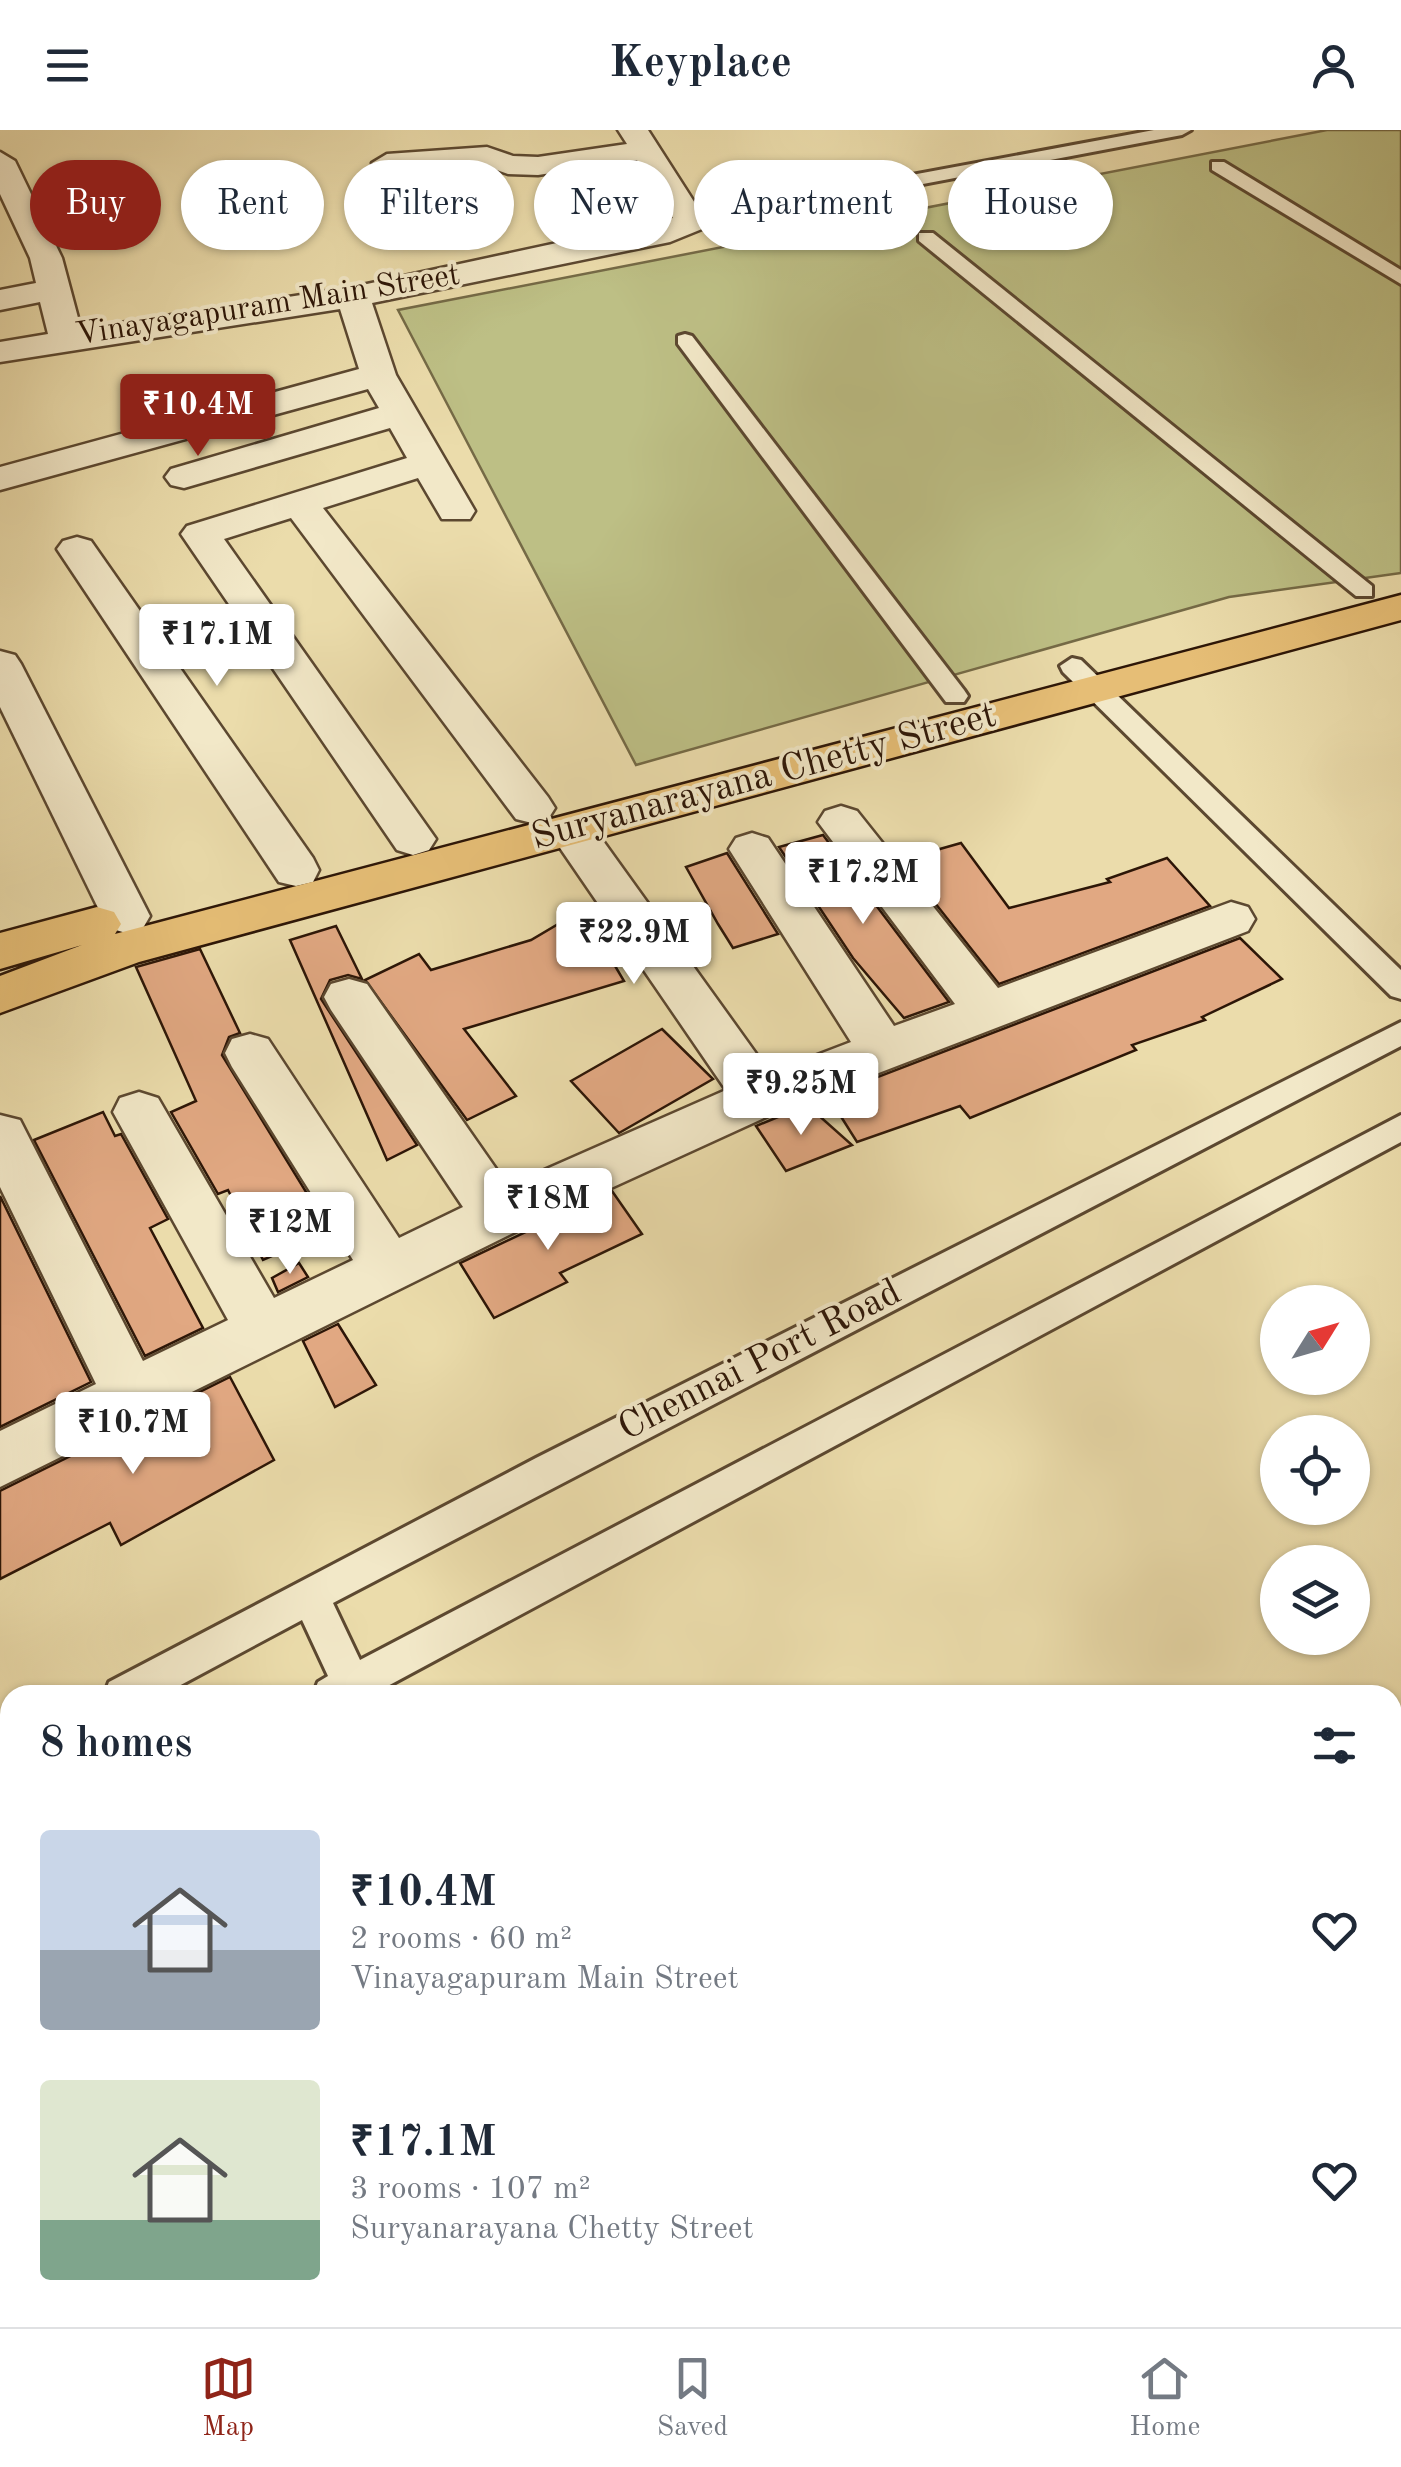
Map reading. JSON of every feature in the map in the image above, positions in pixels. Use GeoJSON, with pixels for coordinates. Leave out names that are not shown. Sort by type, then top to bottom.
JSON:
{"type":"FeatureCollection","features":[{"type":"Feature","properties":{"kind":"main road","name":"Suryanarayana Chetty Street"},"geometry":{"type":"LineString","coordinates":[[126,932],[1388,593]]}},
{"type":"Feature","properties":{"kind":"main road","name":"Suryanarayana Chetty Street"},"geometry":{"type":"LineString","coordinates":[[126,932],[296,870],[413,839],[552,819],[955,696],[1082,677]]}},
{"type":"Feature","properties":{"kind":"main road"},"geometry":{"type":"LineString","coordinates":[[0,951],[126,932]]}},
{"type":"Feature","properties":{"kind":"main road"},"geometry":{"type":"LineString","coordinates":[[0,995],[126,932]]}},
{"type":"Feature","properties":{"kind":"street"},"geometry":{"type":"LineString","coordinates":[[514,165],[538,166],[639,140],[691,222]]}},
{"type":"Feature","properties":{"kind":"street"},"geometry":{"type":"LineString","coordinates":[[430,160],[488,156],[497,160]]}},
{"type":"Feature","properties":{"kind":"street"},"geometry":{"type":"LineString","coordinates":[[3,174],[13,216],[51,274],[66,338]]}},
{"type":"Feature","properties":{"kind":"street","name":"Vinayagapuram Main Street"},"geometry":{"type":"LineString","coordinates":[[0,352],[66,338],[353,297],[670,232],[691,222]]}},
{"type":"Feature","properties":{"kind":"street"},"geometry":{"type":"LineString","coordinates":[[0,268],[51,274]]}},
{"type":"Feature","properties":{"kind":"street"},"geometry":{"type":"LineString","coordinates":[[0,300],[51,274]]}},
{"type":"Feature","properties":{"kind":"street"},"geometry":{"type":"LineString","coordinates":[[353,297],[378,375],[456,511]]}},
{"type":"Feature","properties":{"kind":"street"},"geometry":{"type":"LineString","coordinates":[[0,479],[378,375]]}},
{"type":"Feature","properties":{"kind":"street"},"geometry":{"type":"LineString","coordinates":[[184,477],[403,413]]}},
{"type":"Feature","properties":{"kind":"street"},"geometry":{"type":"LineString","coordinates":[[413,839],[201,534],[430,463]]}},
{"type":"Feature","properties":{"kind":"street"},"geometry":{"type":"LineString","coordinates":[[300,504],[552,819],[759,1098]]}},
{"type":"Feature","properties":{"kind":"street"},"geometry":{"type":"LineString","coordinates":[[77,549],[296,870]]}},
{"type":"Feature","properties":{"kind":"street"},"geometry":{"type":"LineString","coordinates":[[0,664],[126,932]]}},
{"type":"Feature","properties":{"kind":"street"},"geometry":{"type":"LineString","coordinates":[[840,822],[988,1010]]}},
{"type":"Feature","properties":{"kind":"street"},"geometry":{"type":"LineString","coordinates":[[752,849],[882,1048]]}},
{"type":"Feature","properties":{"kind":"street"},"geometry":{"type":"LineString","coordinates":[[2,1454],[264,1332],[498,1214],[759,1098],[882,1048],[1230,919]]}},
{"type":"Feature","properties":{"kind":"street"},"geometry":{"type":"LineString","coordinates":[[349,997],[498,1214]]}},
{"type":"Feature","properties":{"kind":"street"},"geometry":{"type":"LineString","coordinates":[[250,1052],[389,1270]]}},
{"type":"Feature","properties":{"kind":"street"},"geometry":{"type":"LineString","coordinates":[[139,1112],[264,1332]]}},
{"type":"Feature","properties":{"kind":"street"},"geometry":{"type":"LineString","coordinates":[[1,1135],[130,1394]]}},
{"type":"Feature","properties":{"kind":"lane","name":"Vinayagapuram Main Street"},"geometry":{"type":"LineString","coordinates":[[691,222],[1182,130]]}},
{"type":"Feature","properties":{"kind":"lane"},"geometry":{"type":"LineString","coordinates":[[1218,166],[1401,278]]}},
{"type":"Feature","properties":{"kind":"lane"},"geometry":{"type":"LineString","coordinates":[[928,239],[1388,593]]}},
{"type":"Feature","properties":{"kind":"lane"},"geometry":{"type":"LineString","coordinates":[[685,340],[955,696]]}},
{"type":"Feature","properties":{"kind":"lane"},"geometry":{"type":"LineString","coordinates":[[1082,677],[1401,988]]}},
{"type":"Feature","properties":{"kind":"lane","name":"Chennai Port Road"},"geometry":{"type":"LineString","coordinates":[[142,1685],[1392,1038]]}},
{"type":"Feature","properties":{"kind":"lane"},"geometry":{"type":"LineString","coordinates":[[351,1685],[1401,1127]]}},
{"type":"Feature","properties":{"kind":"lane"},"geometry":{"type":"LineString","coordinates":[[309,1596],[340,1685]]}},
{"type":"Feature","properties":{"kind":"green space"},"geometry":{"type":"Polygon","coordinates":[[[1327,130],[1401,130],[1401,573],[1229,597],[636,765],[398,310],[708,250],[928,250],[928,207],[948,203],[948,250],[1113,250],[1113,171],[1327,130]]]}},
{"type":"Feature","properties":{"kind":"building"},"geometry":{"type":"Polygon","coordinates":[[[823,835],[949,1002],[904,1018],[853,958],[779,847],[823,835]]]}},
{"type":"Feature","properties":{"kind":"building"},"geometry":{"type":"Polygon","coordinates":[[[961,843],[1009,908],[1110,882],[1107,879],[1167,858],[1210,906],[999,984],[901,860],[961,843]]]}},
{"type":"Feature","properties":{"kind":"building"},"geometry":{"type":"Polygon","coordinates":[[[727,853],[778,934],[733,948],[686,867],[727,853]]]}},
{"type":"Feature","properties":{"kind":"building"},"geometry":{"type":"Polygon","coordinates":[[[582,910],[624,981],[464,1029],[516,1096],[467,1120],[365,980],[419,954],[431,970],[531,940],[582,910]]]}},
{"type":"Feature","properties":{"kind":"building"},"geometry":{"type":"Polygon","coordinates":[[[336,926],[362,979],[348,975],[330,980],[321,999],[417,1145],[387,1160],[290,940],[336,926]]]}},
{"type":"Feature","properties":{"kind":"building"},"geometry":{"type":"Polygon","coordinates":[[[1240,938],[1282,979],[1202,1017],[1205,1020],[1132,1045],[1136,1050],[970,1118],[960,1106],[857,1142],[828,1096],[1240,938]]]}},
{"type":"Feature","properties":{"kind":"building"},"geometry":{"type":"Polygon","coordinates":[[[200,949],[240,1033],[229,1037],[222,1055],[330,1231],[263,1260],[228,1190],[218,1194],[171,1112],[196,1101],[136,967],[200,949]]]}},
{"type":"Feature","properties":{"kind":"building"},"geometry":{"type":"Polygon","coordinates":[[[662,1029],[713,1079],[619,1133],[571,1081],[662,1029]]]}},
{"type":"Feature","properties":{"kind":"building"},"geometry":{"type":"Polygon","coordinates":[[[807,1105],[852,1145],[786,1171],[756,1126],[807,1105]]]}},
{"type":"Feature","properties":{"kind":"building"},"geometry":{"type":"Polygon","coordinates":[[[103,1112],[115,1136],[121,1134],[168,1219],[150,1228],[203,1328],[145,1356],[34,1140],[103,1112]]]}},
{"type":"Feature","properties":{"kind":"building"},"geometry":{"type":"Polygon","coordinates":[[[612,1191],[642,1234],[560,1273],[567,1282],[494,1318],[460,1263],[612,1191]]]}},
{"type":"Feature","properties":{"kind":"building"},"geometry":{"type":"Polygon","coordinates":[[[0,1196],[91,1382],[0,1427],[0,1196]]]}},
{"type":"Feature","properties":{"kind":"building"},"geometry":{"type":"Polygon","coordinates":[[[299,1263],[308,1277],[278,1292],[272,1278],[299,1263]]]}},
{"type":"Feature","properties":{"kind":"building"},"geometry":{"type":"Polygon","coordinates":[[[338,1324],[376,1385],[335,1407],[303,1341],[338,1324]]]}},
{"type":"Feature","properties":{"kind":"building"},"geometry":{"type":"Polygon","coordinates":[[[230,1377],[274,1460],[121,1545],[110,1523],[0,1579],[0,1491],[230,1377]]]}}]}
